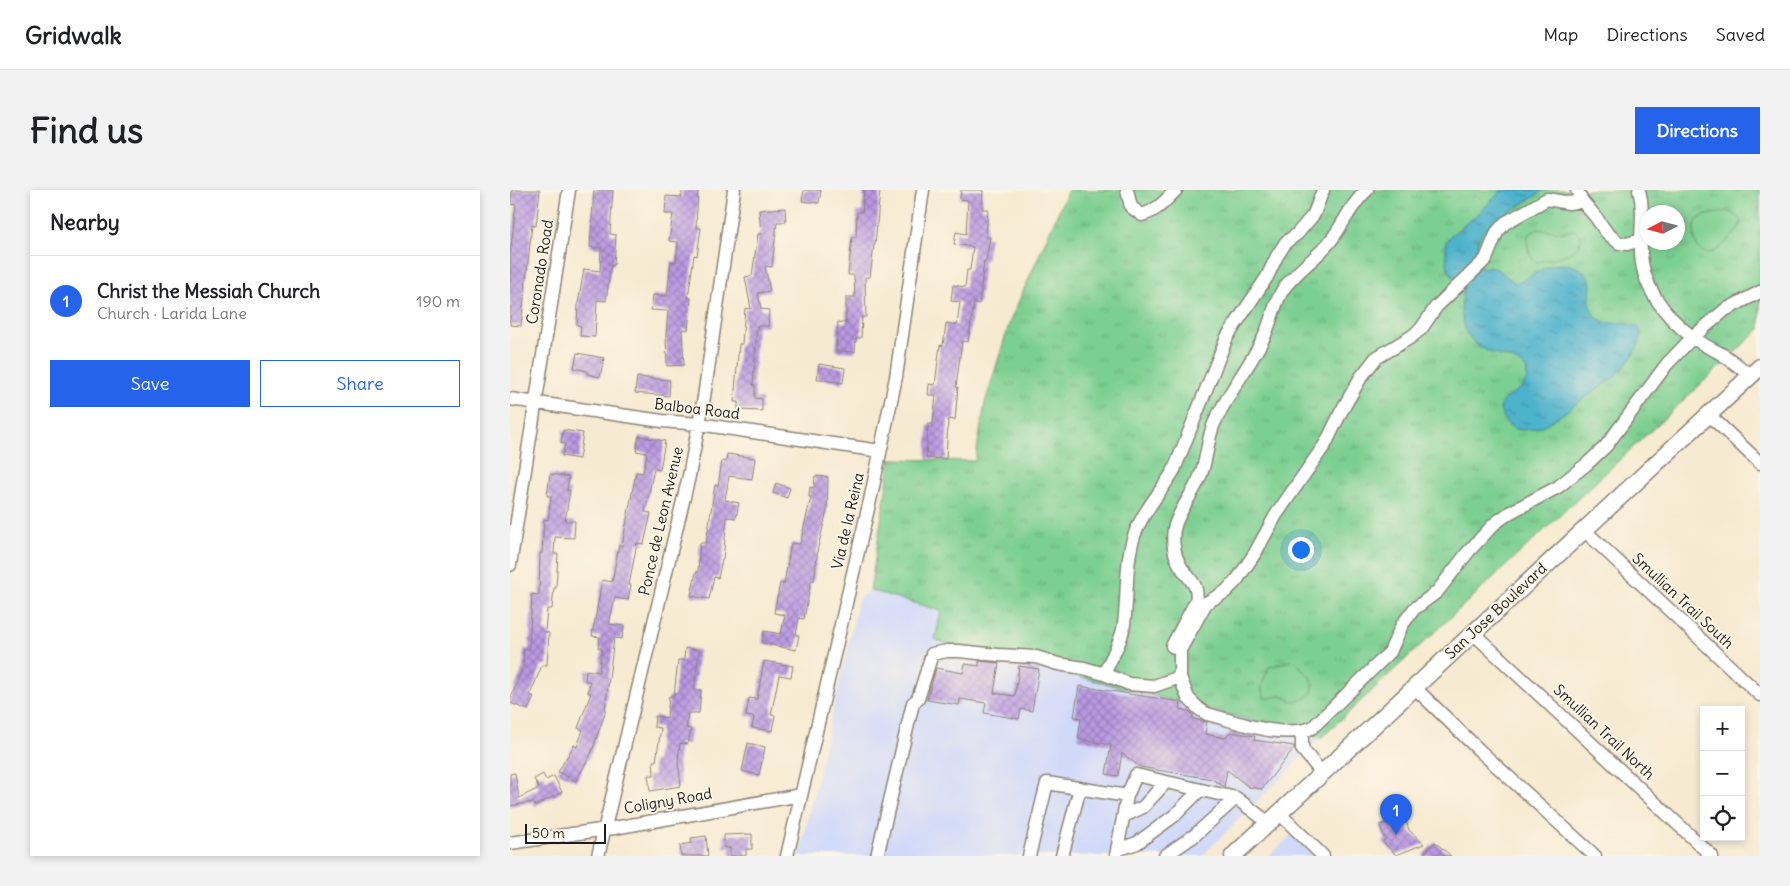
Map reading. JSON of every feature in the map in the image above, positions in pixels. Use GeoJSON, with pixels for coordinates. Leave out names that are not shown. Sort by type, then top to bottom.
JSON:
{"type":"FeatureCollection","features":[{"type":"Feature","properties":{"kind":"main road","name":"San Jose Boulevard"},"geometry":{"type":"LineString","coordinates":[[1233,856],[1755,372]]}},
{"type":"Feature","properties":{"kind":"street","name":"Coronado Road"},"geometry":{"type":"LineString","coordinates":[[510,566],[569,190]]}},
{"type":"Feature","properties":{"kind":"street","name":"Ponce de Leon Avenue"},"geometry":{"type":"LineString","coordinates":[[598,856],[682,505],[699,424],[734,190]]}},
{"type":"Feature","properties":{"kind":"street","name":"Via de la Reina"},"geometry":{"type":"LineString","coordinates":[[787,856],[896,377],[923,190]]}},
{"type":"Feature","properties":{"kind":"street"},"geometry":{"type":"LineString","coordinates":[[1127,190],[1131,208],[1142,215],[1158,208],[1176,190]]}},
{"type":"Feature","properties":{"kind":"street"},"geometry":{"type":"LineString","coordinates":[[1104,674],[1124,626],[1130,550],[1134,534],[1152,500],[1168,481],[1174,470],[1227,337],[1267,277],[1286,242],[1297,234],[1314,214],[1323,190]]}},
{"type":"Feature","properties":{"kind":"street"},"geometry":{"type":"LineString","coordinates":[[1202,599],[1192,580],[1180,567],[1173,544],[1174,530],[1184,504],[1201,474],[1213,426],[1259,347],[1282,291],[1331,240],[1353,205],[1368,190]]}},
{"type":"Feature","properties":{"kind":"street"},"geometry":{"type":"LineString","coordinates":[[1639,190],[1641,205]]}},
{"type":"Feature","properties":{"kind":"street"},"geometry":{"type":"LineString","coordinates":[[1640,240],[1627,244],[1619,243],[1607,233],[1579,196],[1569,203],[1550,194],[1504,223],[1497,232],[1486,259],[1436,307],[1421,329],[1376,358],[1358,384],[1326,443],[1276,515],[1255,554],[1242,573],[1225,592],[1202,599],[1188,626],[1180,650],[1180,677],[1188,698],[1199,709],[1208,714],[1278,732],[1302,731],[1312,728],[1390,652],[1402,625],[1414,609],[1437,592],[1468,552],[1494,524],[1509,513],[1558,487],[1588,463],[1606,446],[1667,364],[1693,337],[1725,310],[1760,292]]}},
{"type":"Feature","properties":{"kind":"street"},"geometry":{"type":"LineString","coordinates":[[1641,250],[1642,265],[1655,296],[1670,316],[1693,337],[1755,372]]}},
{"type":"Feature","properties":{"kind":"street","name":"Balboa Road"},"geometry":{"type":"LineString","coordinates":[[510,399],[662,421],[699,424],[880,452]]}},
{"type":"Feature","properties":{"kind":"street"},"geometry":{"type":"LineString","coordinates":[[1709,415],[1760,463]]}},
{"type":"Feature","properties":{"kind":"street","name":"Smullian Trail South"},"geometry":{"type":"LineString","coordinates":[[1584,530],[1760,695]]}},
{"type":"Feature","properties":{"kind":"street","name":"Smullian Trail North"},"geometry":{"type":"LineString","coordinates":[[1473,633],[1712,856]]}},
{"type":"Feature","properties":{"kind":"street"},"geometry":{"type":"LineString","coordinates":[[878,856],[913,703],[918,699],[932,654],[959,651],[1036,657],[1058,664],[1084,668],[1129,684],[1154,686],[1180,677]]}},
{"type":"Feature","properties":{"kind":"street"},"geometry":{"type":"LineString","coordinates":[[1414,687],[1479,750],[1595,856]]}},
{"type":"Feature","properties":{"kind":"street"},"geometry":{"type":"LineString","coordinates":[[1302,731],[1302,749],[1322,773]]}},
{"type":"Feature","properties":{"kind":"street"},"geometry":{"type":"LineString","coordinates":[[1117,853],[1127,796],[1136,775],[1236,798],[1274,818],[1323,856]]}},
{"type":"Feature","properties":{"kind":"street"},"geometry":{"type":"LineString","coordinates":[[1124,816],[1143,807],[1166,782]]}},
{"type":"Feature","properties":{"kind":"street"},"geometry":{"type":"LineString","coordinates":[[1029,856],[1046,783],[1127,796]]}},
{"type":"Feature","properties":{"kind":"street"},"geometry":{"type":"LineString","coordinates":[[1062,856],[1080,788]]}},
{"type":"Feature","properties":{"kind":"street"},"geometry":{"type":"LineString","coordinates":[[1117,853],[1137,843],[1160,827],[1200,790]]}},
{"type":"Feature","properties":{"kind":"street","name":"Coligny Road"},"geometry":{"type":"LineString","coordinates":[[510,843],[605,829],[801,795]]}},
{"type":"Feature","properties":{"kind":"street"},"geometry":{"type":"LineString","coordinates":[[1165,856],[1195,835],[1236,798]]}},
{"type":"Feature","properties":{"kind":"shaded area"},"geometry":{"type":"Polygon","coordinates":[[[870,590],[941,612],[935,640],[1321,738],[1202,856],[799,856],[859,598],[870,590]]]}},
{"type":"Feature","properties":{"kind":"shaded area"},"geometry":{"type":"Polygon","coordinates":[[[1295,832],[1319,856],[1269,856],[1295,832]]]}},
{"type":"Feature","properties":{"kind":"green space"},"geometry":{"type":"Polygon","coordinates":[[[1068,190],[1760,190],[1760,329],[1321,738],[935,640],[941,611],[870,590],[891,459],[975,461],[985,403],[1010,321],[1068,190]]]}},
{"type":"Feature","properties":{"kind":"green space"},"geometry":{"type":"Polygon","coordinates":[[[1726,211],[1733,213],[1741,222],[1739,228],[1717,250],[1707,253],[1702,251],[1695,241],[1694,228],[1696,222],[1706,215],[1726,211]]]}},
{"type":"Feature","properties":{"kind":"green space"},"geometry":{"type":"Polygon","coordinates":[[[1537,229],[1561,232],[1575,230],[1582,238],[1577,247],[1569,253],[1536,262],[1530,255],[1527,242],[1528,235],[1537,229]]]}},
{"type":"Feature","properties":{"kind":"green space"},"geometry":{"type":"Polygon","coordinates":[[[1290,661],[1297,664],[1309,676],[1313,686],[1310,694],[1307,698],[1295,701],[1281,696],[1265,698],[1262,683],[1269,667],[1290,661]]]}},
{"type":"Feature","properties":{"kind":"water"},"geometry":{"type":"Polygon","coordinates":[[[1502,190],[1543,190],[1488,226],[1477,244],[1477,265],[1497,269],[1515,283],[1546,267],[1561,264],[1578,268],[1590,280],[1590,303],[1593,313],[1599,320],[1634,325],[1639,328],[1641,335],[1636,350],[1629,361],[1607,383],[1542,426],[1522,430],[1510,426],[1500,409],[1502,402],[1524,384],[1527,374],[1524,367],[1518,362],[1486,350],[1475,343],[1467,333],[1461,314],[1464,283],[1452,276],[1448,269],[1446,254],[1446,242],[1450,236],[1477,215],[1502,190]]]}},
{"type":"Feature","properties":{"kind":"building"},"geometry":{"type":"Polygon","coordinates":[[[512,190],[540,190],[536,226],[532,225],[521,326],[510,325],[510,255],[516,205],[510,204],[512,190]]]}},
{"type":"Feature","properties":{"kind":"building"},"geometry":{"type":"Polygon","coordinates":[[[594,190],[613,190],[610,234],[616,235],[614,265],[611,265],[606,301],[597,300],[595,337],[580,336],[581,326],[577,325],[578,304],[584,269],[600,271],[601,248],[590,247],[594,190]]]}},
{"type":"Feature","properties":{"kind":"building"},"geometry":{"type":"Polygon","coordinates":[[[682,190],[698,190],[696,228],[701,228],[697,256],[694,255],[688,298],[691,298],[688,330],[682,329],[684,365],[667,366],[666,335],[668,311],[651,310],[653,295],[667,296],[671,261],[676,262],[678,242],[669,241],[673,214],[665,214],[666,196],[682,197],[682,190]]]}},
{"type":"Feature","properties":{"kind":"building"},"geometry":{"type":"Polygon","coordinates":[[[804,190],[821,190],[819,203],[802,201],[804,190]]]}},
{"type":"Feature","properties":{"kind":"building"},"geometry":{"type":"Polygon","coordinates":[[[864,190],[880,190],[870,277],[865,277],[866,317],[862,317],[861,338],[856,338],[855,352],[836,351],[838,322],[846,323],[846,297],[855,297],[854,275],[848,275],[852,237],[856,237],[857,212],[862,212],[864,190]]]}},
{"type":"Feature","properties":{"kind":"building"},"geometry":{"type":"Polygon","coordinates":[[[961,190],[983,190],[982,209],[988,209],[986,237],[990,237],[986,261],[984,261],[979,304],[974,303],[968,342],[962,341],[956,387],[958,387],[955,420],[948,419],[946,459],[926,458],[928,424],[933,424],[936,395],[928,395],[929,384],[935,385],[940,345],[943,346],[946,323],[957,325],[960,302],[951,301],[953,285],[965,287],[967,270],[970,270],[973,247],[954,244],[956,232],[966,234],[968,200],[960,199],[961,190]]]}},
{"type":"Feature","properties":{"kind":"building"},"geometry":{"type":"Polygon","coordinates":[[[785,208],[786,222],[777,222],[772,267],[765,266],[770,291],[758,293],[761,309],[769,310],[768,326],[757,326],[753,385],[755,385],[755,398],[762,399],[762,411],[738,410],[738,402],[734,402],[739,344],[742,344],[745,308],[751,309],[745,277],[752,276],[758,234],[761,234],[759,210],[785,208]]]}},
{"type":"Feature","properties":{"kind":"building"},"geometry":{"type":"Polygon","coordinates":[[[577,353],[604,358],[600,377],[574,368],[577,353]]]}},
{"type":"Feature","properties":{"kind":"building"},"geometry":{"type":"Polygon","coordinates":[[[819,364],[845,368],[843,383],[817,379],[819,364]]]}},
{"type":"Feature","properties":{"kind":"building"},"geometry":{"type":"Polygon","coordinates":[[[637,377],[670,380],[669,396],[635,393],[637,377]]]}},
{"type":"Feature","properties":{"kind":"building"},"geometry":{"type":"Polygon","coordinates":[[[563,430],[583,433],[579,459],[562,456],[565,444],[561,443],[563,430]]]}},
{"type":"Feature","properties":{"kind":"building"},"geometry":{"type":"Polygon","coordinates":[[[639,436],[665,441],[660,470],[654,469],[645,512],[651,513],[644,544],[637,543],[628,600],[615,598],[609,624],[624,626],[622,639],[614,638],[606,710],[591,754],[576,781],[558,772],[574,745],[577,747],[583,730],[578,728],[591,693],[588,693],[590,681],[585,681],[586,670],[599,672],[602,648],[598,648],[600,637],[592,636],[602,580],[612,582],[619,545],[622,546],[636,472],[643,473],[647,453],[636,451],[639,436]]]}},
{"type":"Feature","properties":{"kind":"building"},"geometry":{"type":"Polygon","coordinates":[[[727,454],[755,458],[752,479],[729,476],[725,500],[739,503],[736,518],[727,517],[723,560],[718,578],[714,577],[709,599],[691,596],[696,572],[698,572],[700,543],[706,543],[715,485],[718,486],[722,461],[726,462],[727,454]]]}},
{"type":"Feature","properties":{"kind":"building"},"geometry":{"type":"Polygon","coordinates":[[[550,474],[569,477],[567,490],[570,490],[565,521],[575,521],[574,538],[555,537],[554,554],[558,554],[556,588],[554,588],[552,609],[547,609],[545,632],[549,633],[547,665],[542,665],[530,695],[534,697],[528,710],[510,703],[510,700],[523,667],[524,649],[529,649],[532,594],[539,595],[540,553],[542,553],[544,519],[548,520],[551,496],[547,496],[550,474]]]}},
{"type":"Feature","properties":{"kind":"building"},"geometry":{"type":"Polygon","coordinates":[[[815,476],[828,477],[827,511],[818,547],[814,581],[811,581],[804,619],[799,618],[796,635],[799,635],[796,650],[762,643],[764,631],[781,634],[785,615],[774,613],[780,583],[784,584],[791,543],[800,544],[811,497],[809,497],[810,487],[814,488],[815,476]]]}},
{"type":"Feature","properties":{"kind":"building"},"geometry":{"type":"Polygon","coordinates":[[[776,483],[790,488],[787,498],[773,493],[776,483]]]}},
{"type":"Feature","properties":{"kind":"building"},"geometry":{"type":"Polygon","coordinates":[[[685,648],[699,650],[694,690],[701,690],[699,713],[688,713],[686,728],[691,729],[688,744],[680,743],[678,761],[681,786],[650,791],[648,775],[654,775],[653,761],[656,761],[661,728],[654,727],[655,716],[667,718],[669,696],[674,696],[678,660],[684,660],[685,648]]]}},
{"type":"Feature","properties":{"kind":"building"},"geometry":{"type":"Polygon","coordinates":[[[764,661],[793,666],[791,677],[779,675],[771,715],[775,715],[772,731],[752,728],[754,717],[746,716],[749,698],[757,699],[764,661]]]}},
{"type":"Feature","properties":{"kind":"building"},"geometry":{"type":"Polygon","coordinates":[[[979,661],[999,663],[994,693],[1015,696],[1019,666],[1039,669],[1032,711],[1021,709],[1019,719],[984,713],[986,703],[960,699],[959,705],[927,700],[936,668],[963,673],[965,664],[979,666],[979,661]]]}},
{"type":"Feature","properties":{"kind":"building"},"geometry":{"type":"Polygon","coordinates":[[[1079,686],[1181,702],[1180,709],[1189,711],[1193,715],[1193,719],[1207,722],[1205,734],[1225,738],[1230,732],[1255,736],[1254,740],[1294,746],[1294,748],[1262,789],[1249,787],[1227,770],[1224,787],[1212,779],[1140,767],[1122,753],[1118,776],[1106,774],[1111,745],[1078,739],[1081,718],[1074,717],[1079,686]]]}},
{"type":"Feature","properties":{"kind":"building"},"geometry":{"type":"Polygon","coordinates":[[[748,743],[765,747],[759,775],[742,771],[748,743]]]}},
{"type":"Feature","properties":{"kind":"building"},"geometry":{"type":"Polygon","coordinates":[[[515,773],[519,798],[539,788],[534,779],[543,774],[546,780],[554,776],[562,792],[535,806],[533,802],[510,806],[510,774],[515,773]]]}},
{"type":"Feature","properties":{"kind":"building"},"geometry":{"type":"Polygon","coordinates":[[[1392,820],[1397,824],[1406,821],[1409,830],[1424,844],[1396,855],[1383,842],[1385,839],[1380,825],[1392,820]]]}},
{"type":"Feature","properties":{"kind":"building"},"geometry":{"type":"Polygon","coordinates":[[[752,834],[752,849],[746,849],[746,856],[730,856],[730,848],[724,848],[724,835],[752,834]]]}},
{"type":"Feature","properties":{"kind":"building"},"geometry":{"type":"Polygon","coordinates":[[[706,836],[708,856],[681,856],[680,845],[692,843],[691,838],[706,836]]]}},
{"type":"Feature","properties":{"kind":"building"},"geometry":{"type":"Polygon","coordinates":[[[1435,842],[1451,856],[1422,856],[1435,842]]]}},
{"type":"Feature","properties":{"kind":"place","name":"Christ the Messiah Church"},"geometry":{"type":"Point","coordinates":[1396,835]}}]}
